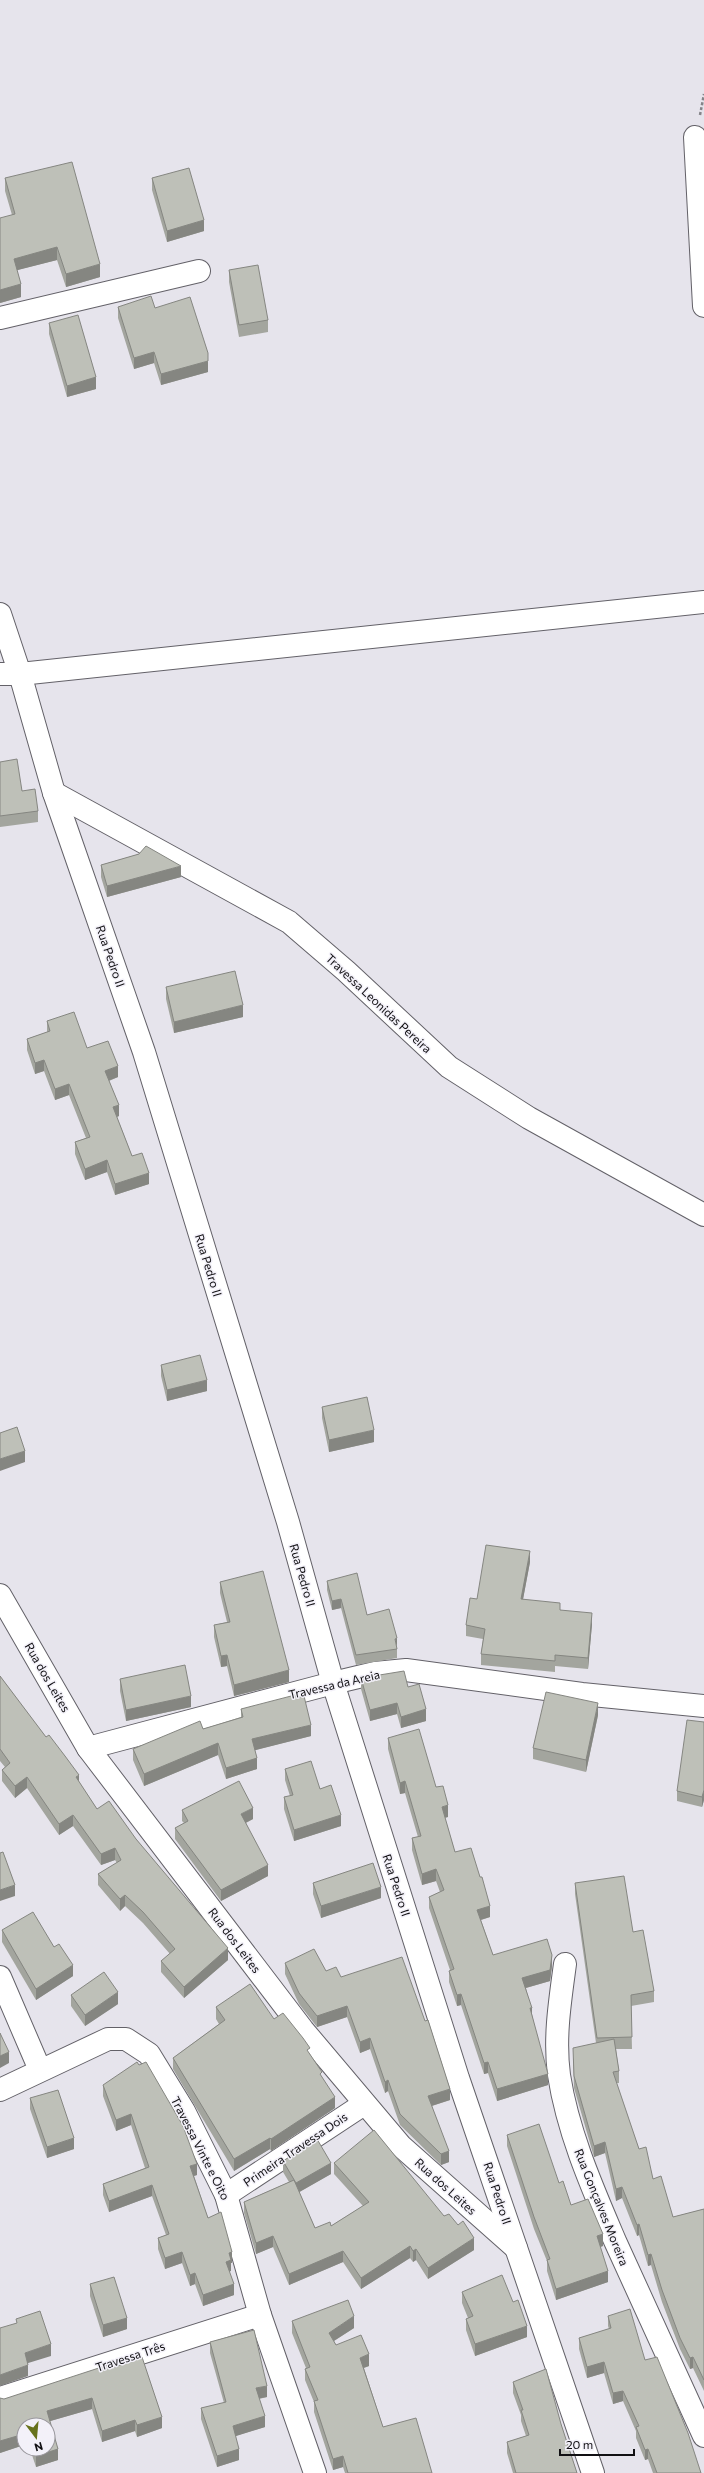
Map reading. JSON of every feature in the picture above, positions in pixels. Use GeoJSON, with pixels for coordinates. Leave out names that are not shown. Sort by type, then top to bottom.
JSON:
{"type":"FeatureCollection","features":[{"type":"Feature","properties":{"kind":"street"},"geometry":{"type":"LineString","coordinates":[[695,137],[704,306]]}},
{"type":"Feature","properties":{"kind":"street"},"geometry":{"type":"LineString","coordinates":[[0,318],[199,271]]}},
{"type":"Feature","properties":{"kind":"street"},"geometry":{"type":"LineString","coordinates":[[10,674],[704,602]]}},
{"type":"Feature","properties":{"kind":"street","name":"Rua Pedro II"},"geometry":{"type":"LineString","coordinates":[[0,614],[10,674],[54,793],[146,1059],[288,1522],[333,1682],[458,2078],[593,2473]]}},
{"type":"Feature","properties":{"kind":"street","name":"Travessa Leonidas Pereira"},"geometry":{"type":"LineString","coordinates":[[54,793],[289,922],[346,971],[449,1067],[528,1118],[704,1214]]}},
{"type":"Feature","properties":{"kind":"street","name":"Rua dos Leites"},"geometry":{"type":"LineString","coordinates":[[0,1595],[88,1748],[303,2030],[401,2146],[517,2248]]}},
{"type":"Feature","properties":{"kind":"street","name":"Travessa da Areia"},"geometry":{"type":"LineString","coordinates":[[88,1748],[333,1682],[375,1673],[406,1670],[582,1694],[704,1706]]}},
{"type":"Feature","properties":{"kind":"street","name":"Rua Gonçalves Moreira"},"geometry":{"type":"LineString","coordinates":[[565,1964],[558,2016],[558,2044],[559,2074],[568,2122],[596,2196],[704,2436]]}},
{"type":"Feature","properties":{"kind":"street"},"geometry":{"type":"LineString","coordinates":[[0,1977],[40,2070]]}},
{"type":"Feature","properties":{"kind":"street","name":"Travessa Vinte e Oito"},"geometry":{"type":"LineString","coordinates":[[0,2090],[108,2039],[126,2039],[137,2044],[149,2054],[184,2111],[226,2195],[260,2315],[315,2473]]}},
{"type":"Feature","properties":{"kind":"street","name":"Primeira Travessa Dois"},"geometry":{"type":"LineString","coordinates":[[226,2195],[364,2104]]}},
{"type":"Feature","properties":{"kind":"street","name":"Travessa Três"},"geometry":{"type":"LineString","coordinates":[[0,2398],[260,2315]]}},
{"type":"Feature","properties":{"kind":"building"},"geometry":{"type":"Polygon","coordinates":[[[72,162],[100,264],[66,274],[57,247],[14,259],[21,284],[0,290],[0,218],[15,214],[5,178],[72,162]]]}},
{"type":"Feature","properties":{"kind":"building"},"geometry":{"type":"Polygon","coordinates":[[[189,168],[204,220],[167,231],[152,178],[189,168]]]}},
{"type":"Feature","properties":{"kind":"building"},"geometry":{"type":"Polygon","coordinates":[[[258,265],[268,320],[239,325],[229,270],[258,265]]]}},
{"type":"Feature","properties":{"kind":"building"},"geometry":{"type":"Polygon","coordinates":[[[151,296],[155,308],[190,297],[208,353],[208,361],[161,374],[154,352],[134,358],[118,307],[151,296]]]}},
{"type":"Feature","properties":{"kind":"building"},"geometry":{"type":"Polygon","coordinates":[[[78,315],[96,377],[67,386],[49,323],[78,315]]]}},
{"type":"Feature","properties":{"kind":"building"},"geometry":{"type":"Polygon","coordinates":[[[17,759],[22,791],[35,789],[38,811],[0,816],[0,762],[17,759]]]}},
{"type":"Feature","properties":{"kind":"building"},"geometry":{"type":"Polygon","coordinates":[[[146,846],[181,866],[107,886],[101,865],[139,854],[146,846]]]}},
{"type":"Feature","properties":{"kind":"building"},"geometry":{"type":"Polygon","coordinates":[[[235,971],[243,1005],[174,1022],[166,987],[235,971]]]}},
{"type":"Feature","properties":{"kind":"building"},"geometry":{"type":"Polygon","coordinates":[[[74,1012],[87,1048],[108,1041],[118,1066],[105,1071],[119,1105],[113,1107],[132,1156],[142,1153],[149,1173],[115,1184],[107,1160],[85,1169],[75,1142],[90,1137],[69,1084],[55,1089],[44,1060],[35,1063],[27,1039],[50,1031],[47,1021],[74,1012]]]}},
{"type":"Feature","properties":{"kind":"building"},"geometry":{"type":"Polygon","coordinates":[[[200,1355],[207,1380],[167,1390],[161,1365],[200,1355]]]}},
{"type":"Feature","properties":{"kind":"building"},"geometry":{"type":"Polygon","coordinates":[[[367,1397],[374,1430],[329,1440],[322,1407],[367,1397]]]}},
{"type":"Feature","properties":{"kind":"building"},"geometry":{"type":"Polygon","coordinates":[[[17,1427],[25,1451],[0,1459],[0,1433],[17,1427]]]}},
{"type":"Feature","properties":{"kind":"building"},"geometry":{"type":"Polygon","coordinates":[[[486,1545],[530,1551],[521,1599],[560,1603],[560,1610],[592,1613],[588,1658],[555,1655],[555,1661],[481,1654],[485,1629],[466,1625],[470,1598],[477,1599],[486,1545]]]}},
{"type":"Feature","properties":{"kind":"building"},"geometry":{"type":"Polygon","coordinates":[[[263,1571],[289,1670],[234,1685],[227,1655],[221,1656],[214,1625],[230,1622],[220,1582],[263,1571]]]}},
{"type":"Feature","properties":{"kind":"building"},"geometry":{"type":"Polygon","coordinates":[[[357,1573],[367,1615],[389,1609],[397,1638],[395,1639],[397,1649],[356,1655],[341,1599],[332,1601],[327,1581],[357,1573]]]}},
{"type":"Feature","properties":{"kind":"building"},"geometry":{"type":"Polygon","coordinates":[[[185,1665],[191,1696],[126,1710],[120,1679],[185,1665]]]}},
{"type":"Feature","properties":{"kind":"building"},"geometry":{"type":"Polygon","coordinates":[[[404,1671],[408,1687],[419,1684],[426,1709],[401,1717],[397,1703],[370,1710],[361,1678],[404,1671]]]}},
{"type":"Feature","properties":{"kind":"building"},"geometry":{"type":"Polygon","coordinates":[[[0,1676],[46,1737],[49,1735],[79,1775],[76,1777],[97,1809],[109,1801],[136,1839],[228,1948],[184,1987],[161,1961],[175,1949],[143,1912],[125,1895],[120,1899],[98,1874],[121,1860],[115,1848],[101,1854],[73,1815],[59,1824],[27,1777],[15,1786],[2,1770],[10,1763],[0,1749],[0,1676]]]}},
{"type":"Feature","properties":{"kind":"building"},"geometry":{"type":"Polygon","coordinates":[[[546,1692],[598,1703],[586,1760],[533,1748],[546,1692]]]}},
{"type":"Feature","properties":{"kind":"building"},"geometry":{"type":"Polygon","coordinates":[[[295,1695],[296,1698],[304,1696],[311,1725],[252,1739],[257,1758],[226,1768],[218,1743],[144,1774],[133,1749],[200,1721],[203,1729],[243,1717],[241,1709],[295,1695]]]}},
{"type":"Feature","properties":{"kind":"building"},"geometry":{"type":"Polygon","coordinates":[[[687,1720],[704,1722],[704,1790],[702,1797],[677,1791],[687,1720]]]}},
{"type":"Feature","properties":{"kind":"building"},"geometry":{"type":"Polygon","coordinates":[[[419,1729],[436,1787],[443,1786],[448,1805],[442,1807],[455,1852],[471,1848],[480,1877],[482,1877],[490,1906],[477,1910],[493,1955],[547,1939],[552,1955],[550,1970],[522,1978],[532,2008],[530,2008],[548,2074],[497,2089],[488,2062],[484,2063],[461,1994],[457,1995],[449,1971],[454,1969],[429,1897],[444,1890],[436,1869],[422,1874],[412,1838],[421,1836],[405,1781],[400,1783],[388,1738],[419,1729]]]}},
{"type":"Feature","properties":{"kind":"building"},"geometry":{"type":"Polygon","coordinates":[[[311,1761],[320,1789],[331,1785],[341,1815],[294,1830],[284,1797],[293,1795],[285,1769],[311,1761]]]}},
{"type":"Feature","properties":{"kind":"building"},"geometry":{"type":"Polygon","coordinates":[[[239,1781],[253,1808],[241,1814],[268,1865],[221,1890],[175,1828],[188,1821],[182,1810],[239,1781]]]}},
{"type":"Feature","properties":{"kind":"building"},"geometry":{"type":"Polygon","coordinates":[[[3,1852],[15,1885],[0,1890],[0,1853],[3,1852]]]}},
{"type":"Feature","properties":{"kind":"building"},"geometry":{"type":"Polygon","coordinates":[[[373,1863],[381,1887],[321,1906],[313,1883],[373,1863]]]}},
{"type":"Feature","properties":{"kind":"building"},"geometry":{"type":"Polygon","coordinates":[[[624,1876],[633,1932],[643,1930],[654,1991],[631,1995],[632,2037],[597,2038],[575,1883],[624,1876]]]}},
{"type":"Feature","properties":{"kind":"building"},"geometry":{"type":"Polygon","coordinates":[[[33,1912],[54,1947],[59,1944],[73,1965],[36,1989],[2,1930],[33,1912]]]}},
{"type":"Feature","properties":{"kind":"building"},"geometry":{"type":"Polygon","coordinates":[[[314,1949],[326,1971],[336,1967],[341,1977],[402,1957],[425,2021],[428,2020],[450,2089],[428,2096],[449,2151],[441,2154],[400,2114],[388,2080],[385,2082],[370,2038],[360,2042],[347,2006],[317,2016],[299,1993],[285,1963],[314,1949]]]}},
{"type":"Feature","properties":{"kind":"building"},"geometry":{"type":"Polygon","coordinates":[[[104,1972],[118,1992],[85,2015],[71,1995],[104,1972]]]}},
{"type":"Feature","properties":{"kind":"building"},"geometry":{"type":"Polygon","coordinates":[[[250,1984],[274,2019],[283,2013],[303,2038],[310,2048],[307,2050],[322,2072],[320,2074],[335,2097],[271,2139],[270,2138],[234,2159],[173,2058],[225,2020],[216,2007],[250,1984]]]}},
{"type":"Feature","properties":{"kind":"building"},"geometry":{"type":"Polygon","coordinates":[[[0,2033],[9,2052],[0,2056],[0,2033]]]}},
{"type":"Feature","properties":{"kind":"building"},"geometry":{"type":"Polygon","coordinates":[[[614,2039],[619,2071],[613,2072],[639,2149],[646,2147],[653,2179],[661,2176],[673,2217],[704,2209],[704,2380],[693,2357],[690,2358],[680,2338],[662,2290],[651,2254],[648,2255],[639,2224],[637,2225],[622,2187],[616,2189],[605,2142],[594,2146],[574,2076],[573,2048],[614,2039]]]}},
{"type":"Feature","properties":{"kind":"building"},"geometry":{"type":"Polygon","coordinates":[[[137,2062],[139,2065],[146,2062],[183,2126],[197,2164],[190,2166],[208,2218],[221,2212],[232,2252],[229,2253],[231,2260],[226,2262],[234,2284],[203,2295],[195,2273],[190,2275],[182,2252],[165,2258],[158,2238],[169,2234],[152,2185],[109,2201],[103,2184],[149,2167],[131,2114],[116,2120],[103,2085],[137,2062]]]}},
{"type":"Feature","properties":{"kind":"building"},"geometry":{"type":"Polygon","coordinates":[[[58,2090],[74,2138],[47,2147],[30,2098],[58,2090]]]}},
{"type":"Feature","properties":{"kind":"building"},"geometry":{"type":"Polygon","coordinates":[[[539,2124],[559,2183],[563,2181],[571,2205],[588,2199],[603,2234],[597,2236],[608,2271],[556,2289],[547,2260],[550,2259],[534,2217],[507,2135],[539,2124]]]}},
{"type":"Feature","properties":{"kind":"building"},"geometry":{"type":"Polygon","coordinates":[[[374,2130],[444,2216],[449,2214],[458,2225],[463,2221],[474,2238],[428,2268],[416,2249],[413,2251],[410,2246],[361,2278],[343,2251],[289,2274],[273,2236],[256,2243],[244,2202],[294,2180],[315,2228],[330,2222],[331,2226],[369,2202],[334,2163],[374,2130]]]}},
{"type":"Feature","properties":{"kind":"building"},"geometry":{"type":"Polygon","coordinates":[[[317,2139],[331,2163],[296,2183],[283,2161],[317,2139]]]}},
{"type":"Feature","properties":{"kind":"building"},"geometry":{"type":"Polygon","coordinates":[[[502,2275],[513,2302],[518,2300],[527,2326],[475,2344],[466,2319],[473,2316],[462,2292],[502,2275]]]}},
{"type":"Feature","properties":{"kind":"building"},"geometry":{"type":"Polygon","coordinates":[[[114,2277],[127,2318],[103,2325],[90,2284],[114,2277]]]}},
{"type":"Feature","properties":{"kind":"building"},"geometry":{"type":"Polygon","coordinates":[[[348,2300],[354,2316],[329,2333],[336,2345],[361,2335],[369,2354],[360,2358],[383,2427],[416,2418],[432,2473],[348,2473],[343,2456],[333,2459],[314,2401],[318,2400],[305,2369],[310,2367],[292,2321],[348,2300]]]}},
{"type":"Feature","properties":{"kind":"building"},"geometry":{"type":"Polygon","coordinates":[[[630,2309],[645,2360],[657,2357],[688,2433],[701,2473],[657,2473],[648,2449],[645,2450],[636,2427],[639,2426],[623,2391],[613,2393],[604,2362],[587,2367],[579,2338],[611,2328],[608,2316],[630,2309]]]}},
{"type":"Feature","properties":{"kind":"building"},"geometry":{"type":"Polygon","coordinates":[[[40,2311],[51,2344],[25,2353],[28,2365],[0,2375],[0,2328],[17,2323],[16,2319],[40,2311]]]}},
{"type":"Feature","properties":{"kind":"building"},"geometry":{"type":"Polygon","coordinates":[[[254,2330],[267,2386],[256,2388],[265,2416],[233,2426],[239,2449],[217,2456],[201,2408],[226,2402],[210,2342],[254,2330]]]}},
{"type":"Feature","properties":{"kind":"building"},"geometry":{"type":"Polygon","coordinates":[[[142,2357],[162,2417],[137,2425],[135,2420],[102,2431],[92,2398],[47,2411],[49,2417],[16,2417],[16,2436],[0,2441],[0,2398],[4,2399],[111,2364],[112,2368],[142,2357]]]}},
{"type":"Feature","properties":{"kind":"building"},"geometry":{"type":"Polygon","coordinates":[[[546,2369],[561,2424],[577,2473],[516,2473],[507,2442],[529,2435],[521,2410],[523,2410],[513,2382],[546,2369]]]}}]}
